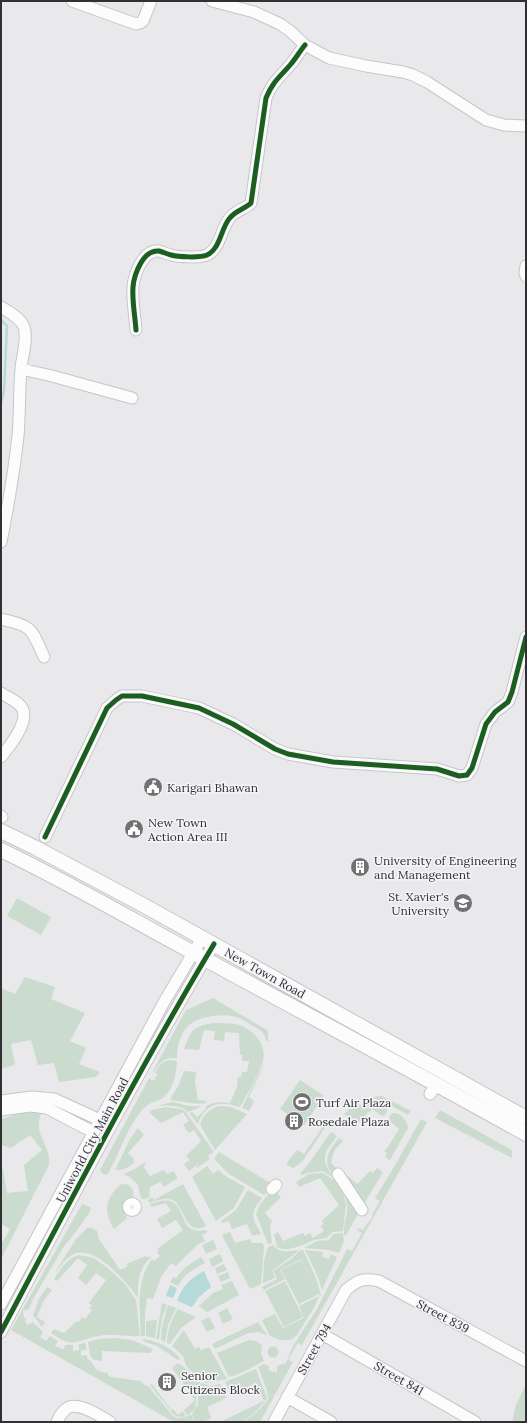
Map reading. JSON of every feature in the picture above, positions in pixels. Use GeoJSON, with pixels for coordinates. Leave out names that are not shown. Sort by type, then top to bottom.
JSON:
{"type":"FeatureCollection","features":[{"type":"Feature","properties":{"kind":"main road","name":"New Town Road"},"geometry":{"type":"LineString","coordinates":[[1,831],[36,848],[208,941],[526,1118]]}},
{"type":"Feature","properties":{"kind":"main road","name":"New Town Road"},"geometry":{"type":"LineString","coordinates":[[1,850],[108,905],[433,1089],[526,1134]]}},
{"type":"Feature","properties":{"kind":"street"},"geometry":{"type":"LineString","coordinates":[[72,1],[136,24],[143,21],[151,1]]}},
{"type":"Feature","properties":{"kind":"street"},"geometry":{"type":"LineString","coordinates":[[218,2],[254,12],[280,24],[305,45],[323,55],[336,60],[403,72],[428,82],[476,115],[486,120],[504,125],[526,126]]}},
{"type":"Feature","properties":{"kind":"street"},"geometry":{"type":"LineString","coordinates":[[136,330],[133,286],[137,273],[145,257],[148,254],[158,251],[176,256],[207,255],[215,248],[229,218],[251,203],[266,98],[275,81],[290,65],[305,45]]}},
{"type":"Feature","properties":{"kind":"street"},"geometry":{"type":"LineString","coordinates":[[526,266],[526,276]]}},
{"type":"Feature","properties":{"kind":"street"},"geometry":{"type":"LineString","coordinates":[[1,307],[13,314],[24,327],[18,436],[10,496],[1,542]]}},
{"type":"Feature","properties":{"kind":"street"},"geometry":{"type":"LineString","coordinates":[[21,369],[132,398]]}},
{"type":"Feature","properties":{"kind":"street"},"geometry":{"type":"LineString","coordinates":[[1,620],[20,623],[33,631],[44,657]]}},
{"type":"Feature","properties":{"kind":"street"},"geometry":{"type":"LineString","coordinates":[[45,837],[107,708],[122,696],[142,696],[199,708],[233,724],[275,749],[288,754],[333,762],[437,769],[459,776],[467,775],[472,768],[486,724],[495,712],[508,702],[526,637]]}},
{"type":"Feature","properties":{"kind":"street"},"geometry":{"type":"LineString","coordinates":[[1,693],[18,704],[23,710],[23,717],[16,736],[1,757]]}},
{"type":"Feature","properties":{"kind":"street"},"geometry":{"type":"LineString","coordinates":[[199,956],[208,941]]}},
{"type":"Feature","properties":{"kind":"street","name":"Uniworld City Main Road"},"geometry":{"type":"LineString","coordinates":[[1,1304],[164,1002],[199,956]]}},
{"type":"Feature","properties":{"kind":"street","name":"Uniworld City Main Road"},"geometry":{"type":"LineString","coordinates":[[1,1332],[177,1005],[199,956]]}},
{"type":"Feature","properties":{"kind":"street"},"geometry":{"type":"LineString","coordinates":[[1,1101],[32,1097],[54,1099],[100,1120]]}},
{"type":"Feature","properties":{"kind":"street"},"geometry":{"type":"LineString","coordinates":[[1,1110],[30,1106],[47,1108],[93,1132]]}},
{"type":"Feature","properties":{"kind":"street"},"geometry":{"type":"LineString","coordinates":[[338,1174],[362,1210]]}},
{"type":"Feature","properties":{"kind":"street"},"geometry":{"type":"LineString","coordinates":[[22,1264],[34,1270]]}},
{"type":"Feature","properties":{"kind":"street","name":"Street 839"},"geometry":{"type":"LineString","coordinates":[[358,1280],[368,1279],[379,1282],[526,1361]]}},
{"type":"Feature","properties":{"kind":"street","name":"Street 794"},"geometry":{"type":"LineString","coordinates":[[274,1422],[346,1290],[358,1280]]}},
{"type":"Feature","properties":{"kind":"street","name":"Street 841"},"geometry":{"type":"LineString","coordinates":[[322,1334],[475,1422]]}},
{"type":"Feature","properties":{"kind":"street"},"geometry":{"type":"LineString","coordinates":[[287,1397],[331,1422]]}},
{"type":"Feature","properties":{"kind":"street"},"geometry":{"type":"LineString","coordinates":[[57,1422],[67,1407],[76,1406],[86,1409],[110,1422]]}},
{"type":"Feature","properties":{"kind":"green space"},"geometry":{"type":"Polygon","coordinates":[[[17,898],[51,917],[41,935],[7,916],[17,898]]]}},
{"type":"Feature","properties":{"kind":"green space"},"geometry":{"type":"Polygon","coordinates":[[[25,977],[55,987],[51,999],[85,1013],[70,1041],[86,1048],[79,1064],[100,1072],[96,1077],[59,1082],[54,1063],[38,1065],[31,1040],[11,1044],[15,1065],[1,1069],[1,988],[15,994],[25,977]]]}},
{"type":"Feature","properties":{"kind":"green space"},"geometry":{"type":"Polygon","coordinates":[[[213,998],[268,1031],[268,1041],[266,1041],[265,1035],[260,1030],[245,1021],[224,1015],[210,1016],[197,1020],[187,1027],[179,1042],[177,1059],[166,1059],[154,1072],[153,1071],[186,1010],[213,998]]]}},
{"type":"Feature","properties":{"kind":"green space"},"geometry":{"type":"Polygon","coordinates":[[[212,1023],[236,1024],[248,1029],[257,1037],[263,1048],[264,1054],[256,1077],[240,1107],[226,1104],[214,1105],[205,1111],[198,1124],[189,1113],[192,1112],[197,1117],[206,1109],[205,1107],[211,1104],[220,1102],[230,1103],[237,1087],[238,1077],[241,1077],[242,1072],[247,1072],[249,1061],[242,1061],[242,1055],[240,1055],[239,1033],[225,1032],[224,1041],[214,1040],[215,1031],[204,1030],[199,1050],[184,1049],[193,1030],[200,1026],[212,1023]]]}},
{"type":"Feature","properties":{"kind":"green space"},"geometry":{"type":"Polygon","coordinates":[[[168,1060],[177,1061],[175,1077],[171,1088],[165,1096],[149,1104],[137,1116],[128,1131],[109,1172],[106,1175],[102,1173],[100,1170],[149,1078],[153,1081],[158,1074],[155,1073],[159,1066],[168,1060]]]}},
{"type":"Feature","properties":{"kind":"green space"},"geometry":{"type":"Polygon","coordinates":[[[263,1065],[249,1097],[254,1101],[249,1111],[242,1108],[263,1065]]]}},
{"type":"Feature","properties":{"kind":"green space"},"geometry":{"type":"Polygon","coordinates":[[[184,1071],[196,1072],[195,1081],[198,1100],[206,1101],[206,1103],[170,1100],[184,1071]]]}},
{"type":"Feature","properties":{"kind":"green space","name":"Turf Air Plaza"},"geometry":{"type":"Polygon","coordinates":[[[300,1080],[324,1096],[304,1125],[280,1109],[300,1080]]]}},
{"type":"Feature","properties":{"kind":"green space"},"geometry":{"type":"Polygon","coordinates":[[[382,1096],[411,1111],[408,1115],[371,1097],[382,1096]]]}},
{"type":"Feature","properties":{"kind":"green space"},"geometry":{"type":"Polygon","coordinates":[[[173,1102],[188,1106],[201,1106],[188,1112],[178,1107],[157,1106],[173,1102]]]}},
{"type":"Feature","properties":{"kind":"green space"},"geometry":{"type":"Polygon","coordinates":[[[364,1104],[377,1104],[387,1107],[387,1111],[385,1115],[382,1116],[372,1109],[357,1124],[344,1114],[351,1108],[364,1104]]]}},
{"type":"Feature","properties":{"kind":"green space"},"geometry":{"type":"Polygon","coordinates":[[[219,1106],[231,1107],[247,1114],[215,1150],[200,1125],[207,1113],[219,1106]]]}},
{"type":"Feature","properties":{"kind":"green space"},"geometry":{"type":"Polygon","coordinates":[[[166,1107],[185,1111],[214,1152],[208,1156],[210,1159],[197,1168],[196,1167],[200,1163],[189,1171],[184,1164],[190,1160],[186,1156],[201,1141],[194,1130],[189,1133],[183,1125],[189,1121],[183,1112],[161,1123],[149,1112],[166,1107]]]}},
{"type":"Feature","properties":{"kind":"green space"},"geometry":{"type":"Polygon","coordinates":[[[35,1109],[43,1110],[40,1116],[39,1127],[48,1153],[49,1165],[1,1259],[1,1245],[10,1229],[1,1224],[1,1169],[3,1169],[7,1193],[28,1191],[24,1165],[42,1150],[30,1135],[11,1148],[1,1145],[1,1119],[35,1109]]]}},
{"type":"Feature","properties":{"kind":"green space"},"geometry":{"type":"Polygon","coordinates":[[[440,1110],[512,1150],[512,1158],[435,1118],[440,1110]]]}},
{"type":"Feature","properties":{"kind":"green space"},"geometry":{"type":"Polygon","coordinates":[[[392,1113],[403,1117],[408,1128],[390,1160],[385,1157],[387,1153],[384,1151],[399,1129],[390,1121],[389,1117],[392,1113]]]}},
{"type":"Feature","properties":{"kind":"green space"},"geometry":{"type":"Polygon","coordinates":[[[421,1119],[427,1122],[302,1345],[298,1343],[289,1358],[289,1360],[293,1362],[260,1422],[243,1422],[257,1412],[268,1399],[267,1390],[258,1367],[264,1364],[269,1366],[269,1371],[277,1372],[277,1366],[286,1363],[293,1346],[317,1309],[347,1249],[352,1251],[362,1233],[357,1230],[358,1228],[363,1230],[373,1216],[372,1215],[380,1201],[375,1198],[421,1119]]]}},
{"type":"Feature","properties":{"kind":"green space"},"geometry":{"type":"Polygon","coordinates":[[[324,1125],[326,1126],[302,1162],[293,1168],[286,1164],[297,1150],[304,1154],[324,1125]]]}},
{"type":"Feature","properties":{"kind":"green space"},"geometry":{"type":"Polygon","coordinates":[[[138,1128],[144,1135],[128,1153],[134,1159],[134,1163],[123,1169],[115,1170],[130,1139],[138,1128]]]}},
{"type":"Feature","properties":{"kind":"green space"},"geometry":{"type":"Polygon","coordinates":[[[331,1132],[337,1136],[326,1152],[325,1161],[334,1178],[323,1171],[301,1175],[300,1174],[331,1132]]]}},
{"type":"Feature","properties":{"kind":"green space"},"geometry":{"type":"Polygon","coordinates":[[[339,1138],[343,1141],[334,1151],[331,1163],[339,1170],[359,1212],[345,1237],[344,1229],[347,1204],[340,1186],[331,1172],[327,1158],[331,1149],[339,1138]]]}},
{"type":"Feature","properties":{"kind":"green space"},"geometry":{"type":"Polygon","coordinates":[[[219,1152],[272,1184],[272,1188],[264,1195],[229,1174],[214,1159],[219,1152]]]}},
{"type":"Feature","properties":{"kind":"green space"},"geometry":{"type":"Polygon","coordinates":[[[145,1162],[146,1164],[143,1166],[150,1176],[164,1170],[167,1174],[173,1171],[178,1178],[164,1187],[160,1182],[150,1187],[149,1197],[141,1199],[138,1185],[130,1177],[123,1174],[135,1169],[145,1162]]]}},
{"type":"Feature","properties":{"kind":"green space"},"geometry":{"type":"Polygon","coordinates":[[[207,1166],[213,1174],[218,1170],[245,1187],[234,1208],[216,1221],[192,1177],[207,1166]]]}},
{"type":"Feature","properties":{"kind":"green space"},"geometry":{"type":"Polygon","coordinates":[[[377,1168],[383,1172],[364,1204],[345,1178],[348,1176],[357,1184],[370,1171],[373,1173],[377,1168]]]}},
{"type":"Feature","properties":{"kind":"green space"},"geometry":{"type":"Polygon","coordinates":[[[323,1173],[337,1182],[343,1193],[346,1204],[343,1231],[332,1232],[327,1238],[314,1240],[301,1246],[286,1249],[277,1247],[274,1234],[278,1232],[283,1241],[303,1233],[305,1236],[310,1233],[313,1238],[324,1231],[321,1226],[324,1224],[322,1221],[339,1205],[320,1178],[299,1187],[296,1182],[309,1174],[323,1173]]]}},
{"type":"Feature","properties":{"kind":"green space"},"geometry":{"type":"Polygon","coordinates":[[[121,1184],[132,1187],[133,1199],[127,1202],[124,1207],[124,1212],[127,1218],[114,1229],[108,1217],[107,1205],[116,1189],[121,1184]]]}},
{"type":"Feature","properties":{"kind":"green space"},"geometry":{"type":"Polygon","coordinates":[[[183,1184],[206,1226],[199,1228],[193,1227],[174,1201],[164,1199],[150,1203],[148,1200],[152,1197],[154,1200],[183,1184]]]}},
{"type":"Feature","properties":{"kind":"green space"},"geometry":{"type":"Polygon","coordinates":[[[273,1189],[281,1197],[265,1213],[272,1221],[270,1227],[272,1243],[268,1244],[256,1214],[260,1204],[273,1189]]]}},
{"type":"Feature","properties":{"kind":"green space"},"geometry":{"type":"Polygon","coordinates":[[[248,1190],[262,1198],[255,1208],[253,1216],[261,1234],[252,1236],[247,1224],[232,1229],[229,1221],[222,1223],[221,1221],[236,1210],[248,1190]]]}},
{"type":"Feature","properties":{"kind":"green space"},"geometry":{"type":"Polygon","coordinates":[[[160,1201],[169,1201],[175,1204],[179,1208],[187,1225],[191,1229],[197,1231],[206,1230],[208,1232],[202,1235],[205,1241],[197,1245],[176,1266],[171,1263],[161,1277],[153,1299],[147,1298],[145,1336],[141,1336],[140,1296],[143,1277],[152,1259],[154,1261],[160,1256],[157,1249],[183,1230],[176,1220],[162,1228],[157,1219],[171,1211],[166,1203],[152,1207],[150,1204],[160,1201]]]}},
{"type":"Feature","properties":{"kind":"green space"},"geometry":{"type":"Polygon","coordinates":[[[82,1204],[90,1207],[91,1210],[63,1248],[33,1299],[29,1309],[23,1311],[24,1318],[27,1318],[25,1320],[27,1325],[33,1322],[43,1332],[40,1337],[46,1341],[50,1336],[58,1341],[55,1346],[63,1349],[66,1345],[73,1345],[73,1351],[79,1350],[79,1344],[86,1343],[86,1350],[81,1350],[81,1356],[87,1355],[87,1358],[96,1369],[108,1373],[111,1377],[141,1381],[144,1385],[149,1387],[173,1416],[180,1418],[191,1414],[194,1422],[174,1422],[11,1330],[82,1204]]]}},
{"type":"Feature","properties":{"kind":"green space"},"geometry":{"type":"Polygon","coordinates":[[[87,1228],[92,1228],[97,1231],[99,1239],[120,1270],[128,1266],[126,1264],[146,1256],[147,1258],[150,1256],[151,1257],[143,1266],[141,1271],[138,1286],[138,1298],[110,1267],[91,1255],[82,1253],[74,1254],[65,1261],[54,1274],[76,1239],[87,1228]]]}},
{"type":"Feature","properties":{"kind":"green space"},"geometry":{"type":"Polygon","coordinates":[[[230,1232],[235,1243],[250,1239],[252,1243],[263,1243],[264,1248],[261,1284],[250,1289],[222,1235],[230,1232]]]}},
{"type":"Feature","properties":{"kind":"green space"},"geometry":{"type":"Polygon","coordinates":[[[343,1233],[344,1241],[339,1253],[329,1250],[304,1248],[317,1241],[329,1240],[333,1234],[343,1233]]]}},
{"type":"Feature","properties":{"kind":"green space"},"geometry":{"type":"Polygon","coordinates":[[[213,1240],[217,1249],[206,1254],[202,1245],[213,1240]]]}},
{"type":"Feature","properties":{"kind":"green space"},"geometry":{"type":"Polygon","coordinates":[[[273,1245],[281,1251],[299,1250],[272,1271],[275,1278],[263,1283],[264,1260],[268,1247],[273,1245]]]}},
{"type":"Feature","properties":{"kind":"green space"},"geometry":{"type":"Polygon","coordinates":[[[303,1250],[316,1278],[321,1295],[320,1296],[319,1294],[299,1304],[281,1270],[301,1260],[318,1293],[301,1259],[280,1270],[285,1279],[264,1290],[262,1287],[277,1279],[273,1271],[303,1250]]]}},
{"type":"Feature","properties":{"kind":"green space"},"geometry":{"type":"Polygon","coordinates":[[[305,1250],[323,1252],[322,1257],[329,1259],[331,1254],[337,1257],[322,1290],[318,1277],[305,1250]]]}},
{"type":"Feature","properties":{"kind":"green space"},"geometry":{"type":"Polygon","coordinates":[[[220,1254],[223,1261],[212,1267],[209,1259],[220,1254]]]}},
{"type":"Feature","properties":{"kind":"green space"},"geometry":{"type":"Polygon","coordinates":[[[79,1255],[94,1258],[109,1269],[126,1285],[136,1300],[140,1336],[104,1335],[80,1341],[68,1342],[51,1333],[54,1329],[64,1333],[77,1321],[79,1322],[82,1317],[85,1319],[92,1310],[89,1308],[92,1306],[89,1303],[106,1280],[96,1273],[86,1285],[78,1278],[87,1265],[78,1258],[57,1281],[54,1279],[68,1261],[79,1255]]]}},
{"type":"Feature","properties":{"kind":"green space"},"geometry":{"type":"Polygon","coordinates":[[[201,1257],[205,1263],[186,1275],[178,1286],[170,1282],[173,1277],[176,1278],[181,1271],[201,1257]]]}},
{"type":"Feature","properties":{"kind":"green space"},"geometry":{"type":"Polygon","coordinates":[[[224,1264],[227,1270],[217,1274],[215,1268],[224,1264]]]}},
{"type":"Feature","properties":{"kind":"green space"},"geometry":{"type":"Polygon","coordinates":[[[228,1272],[230,1278],[221,1282],[218,1276],[228,1272]]]}},
{"type":"Feature","properties":{"kind":"green space"},"geometry":{"type":"Polygon","coordinates":[[[232,1281],[239,1295],[207,1312],[199,1306],[213,1293],[223,1289],[221,1285],[232,1281]]]}},
{"type":"Feature","properties":{"kind":"green space"},"geometry":{"type":"Polygon","coordinates":[[[285,1281],[303,1317],[284,1327],[265,1291],[285,1281]]]}},
{"type":"Feature","properties":{"kind":"green space"},"geometry":{"type":"Polygon","coordinates":[[[47,1287],[52,1290],[44,1300],[37,1317],[45,1322],[42,1327],[33,1315],[39,1299],[47,1287]]]}},
{"type":"Feature","properties":{"kind":"green space"},"geometry":{"type":"Polygon","coordinates":[[[319,1296],[315,1306],[297,1335],[290,1340],[280,1340],[270,1336],[262,1320],[275,1314],[283,1328],[304,1318],[299,1306],[319,1296]]]}},
{"type":"Feature","properties":{"kind":"green space"},"geometry":{"type":"Polygon","coordinates":[[[162,1303],[167,1305],[162,1318],[159,1339],[156,1339],[162,1303]]]}},
{"type":"Feature","properties":{"kind":"green space"},"geometry":{"type":"Polygon","coordinates":[[[168,1305],[176,1308],[168,1325],[165,1342],[161,1340],[162,1326],[168,1305]]]}},
{"type":"Feature","properties":{"kind":"green space"},"geometry":{"type":"Polygon","coordinates":[[[227,1308],[233,1319],[223,1324],[218,1313],[227,1308]]]}},
{"type":"Feature","properties":{"kind":"green space"},"geometry":{"type":"Polygon","coordinates":[[[178,1309],[196,1317],[181,1328],[170,1344],[167,1343],[169,1329],[178,1309]]]}},
{"type":"Feature","properties":{"kind":"green space"},"geometry":{"type":"Polygon","coordinates":[[[209,1317],[215,1328],[207,1332],[201,1321],[209,1317]]]}},
{"type":"Feature","properties":{"kind":"green space"},"geometry":{"type":"Polygon","coordinates":[[[157,1320],[155,1338],[146,1336],[146,1321],[157,1320]]]}},
{"type":"Feature","properties":{"kind":"green space"},"geometry":{"type":"Polygon","coordinates":[[[258,1322],[267,1335],[258,1332],[248,1333],[215,1349],[212,1344],[258,1322]]]}},
{"type":"Feature","properties":{"kind":"green space"},"geometry":{"type":"Polygon","coordinates":[[[184,1330],[195,1349],[199,1347],[201,1350],[209,1347],[227,1379],[206,1383],[200,1380],[186,1366],[183,1356],[172,1346],[184,1330]]]}},
{"type":"Feature","properties":{"kind":"green space"},"geometry":{"type":"Polygon","coordinates":[[[115,1338],[132,1340],[153,1349],[150,1353],[102,1351],[102,1361],[94,1360],[90,1356],[88,1342],[99,1339],[115,1338]]]}},
{"type":"Feature","properties":{"kind":"green space"},"geometry":{"type":"Polygon","coordinates":[[[143,1339],[154,1341],[163,1345],[180,1358],[178,1360],[157,1346],[143,1341],[143,1339]]]}},
{"type":"Feature","properties":{"kind":"green space"},"geometry":{"type":"Polygon","coordinates":[[[249,1340],[256,1341],[262,1345],[261,1354],[264,1361],[241,1373],[229,1377],[217,1353],[249,1340]]]}},
{"type":"Feature","properties":{"kind":"green space"},"geometry":{"type":"Polygon","coordinates":[[[271,1347],[275,1347],[277,1348],[277,1356],[271,1357],[268,1354],[268,1350],[271,1347]]]}},
{"type":"Feature","properties":{"kind":"green space"},"geometry":{"type":"Polygon","coordinates":[[[178,1363],[200,1382],[196,1393],[196,1404],[194,1410],[186,1415],[184,1410],[195,1400],[172,1368],[178,1363]]]}},
{"type":"Feature","properties":{"kind":"green space"},"geometry":{"type":"Polygon","coordinates":[[[256,1369],[267,1398],[262,1405],[247,1419],[240,1422],[220,1422],[264,1401],[256,1383],[231,1395],[225,1382],[256,1369]]]}},
{"type":"Feature","properties":{"kind":"green space"},"geometry":{"type":"Polygon","coordinates":[[[201,1383],[211,1386],[220,1384],[226,1398],[207,1407],[211,1418],[204,1422],[196,1422],[192,1414],[198,1404],[198,1389],[201,1383]]]}},
{"type":"Feature","properties":{"kind":"green space"},"geometry":{"type":"Polygon","coordinates":[[[152,1384],[171,1410],[173,1409],[178,1415],[183,1411],[185,1416],[180,1417],[174,1415],[150,1385],[152,1384]]]}},
{"type":"Feature","properties":{"kind":"green space"},"geometry":{"type":"Polygon","coordinates":[[[526,1384],[525,1422],[512,1422],[516,1405],[526,1384]]]}},
{"type":"Feature","properties":{"kind":"water"},"geometry":{"type":"Polygon","coordinates":[[[204,1271],[211,1287],[199,1297],[192,1307],[177,1301],[181,1291],[187,1283],[204,1271]]]}},
{"type":"Feature","properties":{"kind":"water"},"geometry":{"type":"Polygon","coordinates":[[[170,1285],[177,1288],[173,1298],[166,1296],[170,1285]]]}},
{"type":"Feature","properties":{"kind":"waterway"},"geometry":{"type":"LineString","coordinates":[[1,320],[7,326],[4,391],[1,403]]}},
{"type":"Feature","properties":{"kind":"cycle path"},"geometry":{"type":"LineString","coordinates":[[136,330],[133,287],[137,270],[144,258],[153,251],[179,256],[194,257],[207,255],[218,244],[226,223],[231,216],[251,203],[266,98],[274,83],[305,45]]}},
{"type":"Feature","properties":{"kind":"cycle path"},"geometry":{"type":"LineString","coordinates":[[45,837],[107,708],[122,696],[142,696],[199,708],[233,724],[275,749],[288,754],[333,762],[437,769],[459,776],[467,775],[472,768],[486,724],[495,712],[508,702],[526,637]]}},
{"type":"Feature","properties":{"kind":"cycle path"},"geometry":{"type":"LineString","coordinates":[[1,1332],[131,1088],[214,944]]}},
{"type":"Feature","properties":{"kind":"place","name":"Karigari Bhawan"},"geometry":{"type":"Point","coordinates":[153,787]}},
{"type":"Feature","properties":{"kind":"place","name":"New Town Action Area III"},"geometry":{"type":"Point","coordinates":[134,829]}},
{"type":"Feature","properties":{"kind":"place","name":"University of Engineering and Management"},"geometry":{"type":"Point","coordinates":[360,867]}},
{"type":"Feature","properties":{"kind":"place","name":"St. Xavier's University"},"geometry":{"type":"Point","coordinates":[463,903]}},
{"type":"Feature","properties":{"kind":"place","name":"Turf Air Plaza"},"geometry":{"type":"Point","coordinates":[302,1102]}},
{"type":"Feature","properties":{"kind":"place","name":"Rosedale Plaza"},"geometry":{"type":"Point","coordinates":[294,1121]}},
{"type":"Feature","properties":{"kind":"place","name":"Senior Citizens Block"},"geometry":{"type":"Point","coordinates":[167,1382]}}]}
